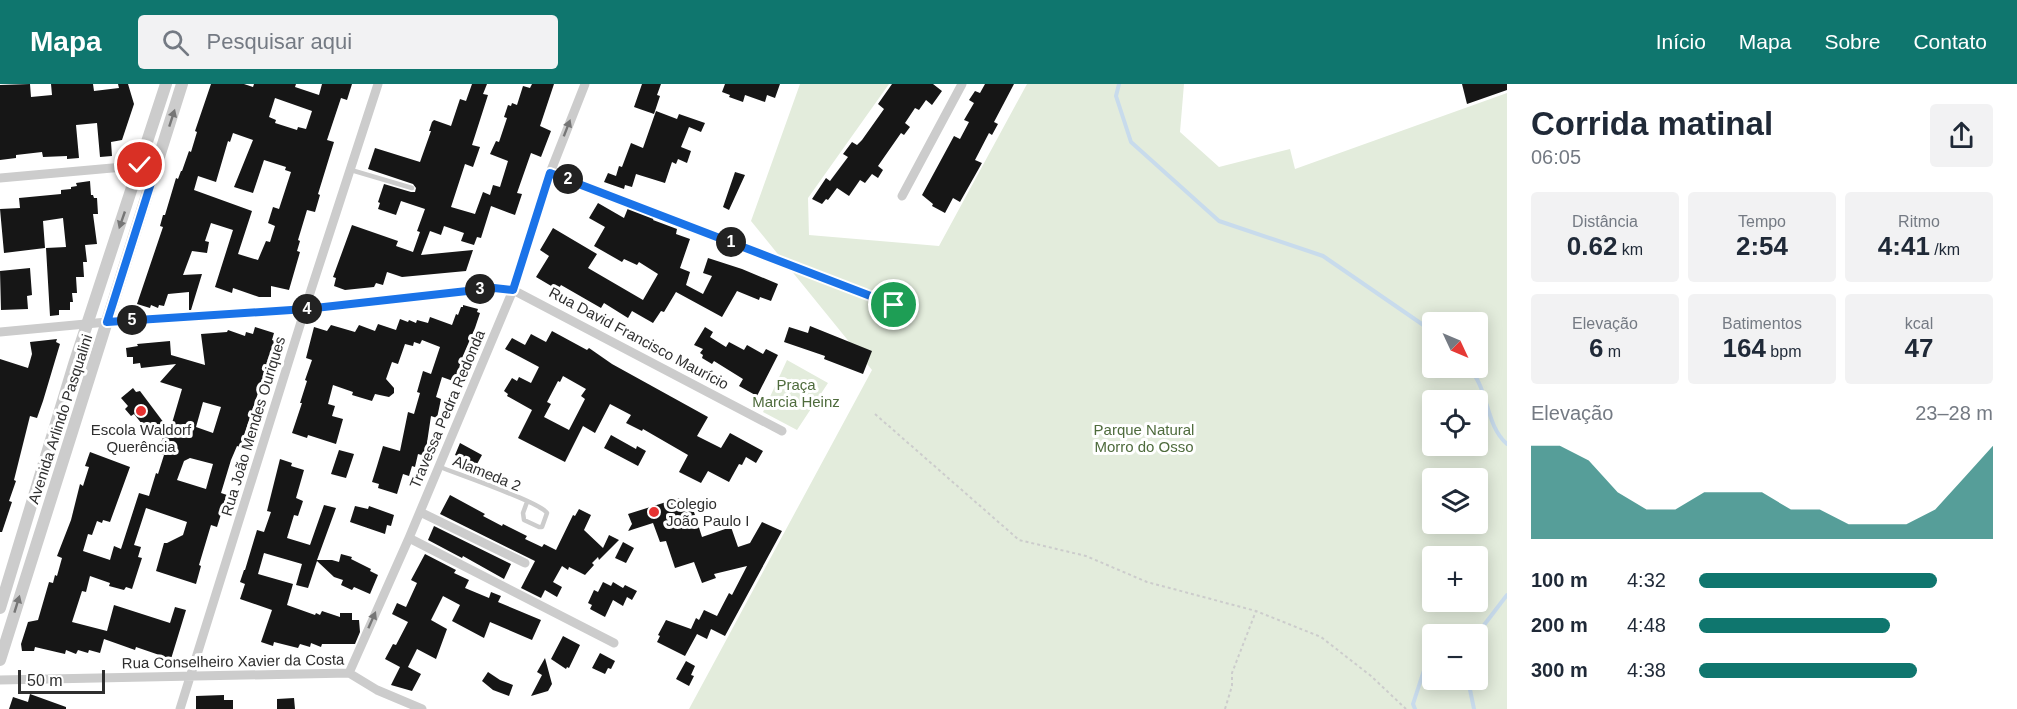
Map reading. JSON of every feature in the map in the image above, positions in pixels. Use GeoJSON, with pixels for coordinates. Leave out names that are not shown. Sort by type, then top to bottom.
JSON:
{"type":"FeatureCollection","features":[{"type":"Feature","properties":{"kind":"street","name":"Avenida Arlindo Pasqualini"},"geometry":{"type":"LineString","coordinates":[[0,608],[87,324],[166,84]]}},
{"type":"Feature","properties":{"kind":"street","name":"Avenida Arlindo Pasqualini"},"geometry":{"type":"LineString","coordinates":[[0,660],[182,84]]}},
{"type":"Feature","properties":{"kind":"street","name":"Rua João Mendes Ouriques"},"geometry":{"type":"LineString","coordinates":[[180,709],[378,84]]}},
{"type":"Feature","properties":{"kind":"street","name":"Travessa Pedra Redonda"},"geometry":{"type":"LineString","coordinates":[[349,673],[409,538],[513,290],[550,173],[585,84]]}},
{"type":"Feature","properties":{"kind":"street"},"geometry":{"type":"LineString","coordinates":[[902,196],[962,84]]}},
{"type":"Feature","properties":{"kind":"street"},"geometry":{"type":"LineString","coordinates":[[0,178],[157,164]]}},
{"type":"Feature","properties":{"kind":"street"},"geometry":{"type":"LineString","coordinates":[[0,332],[107,322],[306,309],[494,288],[513,290]]}},
{"type":"Feature","properties":{"kind":"street","name":"Rua David Francisco Maurício"},"geometry":{"type":"LineString","coordinates":[[513,290],[782,431]]}},
{"type":"Feature","properties":{"kind":"street"},"geometry":{"type":"LineString","coordinates":[[420,512],[525,563]]}},
{"type":"Feature","properties":{"kind":"street"},"geometry":{"type":"LineString","coordinates":[[409,538],[614,643]]}},
{"type":"Feature","properties":{"kind":"street","name":"Rua Conselheiro Xavier da Costa"},"geometry":{"type":"LineString","coordinates":[[0,680],[349,673],[376,690],[418,708]]}},
{"type":"Feature","properties":{"kind":"lane"},"geometry":{"type":"LineString","coordinates":[[351,170],[412,188]]}},
{"type":"Feature","properties":{"kind":"lane"},"geometry":{"type":"LineString","coordinates":[[550,173],[894,305]]}},
{"type":"Feature","properties":{"kind":"lane","name":"Alameda 2"},"geometry":{"type":"LineString","coordinates":[[439,467],[527,502]]}},
{"type":"Feature","properties":{"kind":"lane"},"geometry":{"type":"LineString","coordinates":[[527,502],[545,510],[546,517],[542,526],[539,527],[524,520],[523,513],[527,502]]}},
{"type":"Feature","properties":{"kind":"path"},"geometry":{"type":"LineString","coordinates":[[875,414],[1019,540],[1086,556],[1147,582],[1256,611],[1321,637],[1371,675],[1406,709]]}},
{"type":"Feature","properties":{"kind":"path"},"geometry":{"type":"LineString","coordinates":[[1225,709],[1232,686],[1232,673],[1256,611]]}},
{"type":"Feature","properties":{"kind":"green space","name":"Parque Natural Morro do Osso"},"geometry":{"type":"Polygon","coordinates":[[[800,84],[889,84],[808,198],[809,235],[939,246],[1027,84],[1184,84],[1180,132],[1219,167],[1290,149],[1295,169],[1507,93],[1507,709],[689,709],[872,370],[751,221],[800,84]]]}},
{"type":"Feature","properties":{"kind":"green space","name":"Praça Marcia Heinz"},"geometry":{"type":"Polygon","coordinates":[[[787,360],[828,383],[797,430],[763,412],[787,360]]]}},
{"type":"Feature","properties":{"kind":"building"},"geometry":{"type":"Polygon","coordinates":[[[30,84],[31,97],[52,95],[51,84],[93,84],[94,91],[119,88],[118,84],[128,84],[134,104],[122,140],[111,142],[112,156],[100,157],[97,123],[76,125],[79,158],[43,157],[42,152],[16,155],[16,158],[0,160],[0,85],[30,84]]]}},
{"type":"Feature","properties":{"kind":"building"},"geometry":{"type":"Polygon","coordinates":[[[211,84],[244,84],[253,87],[254,84],[296,84],[295,87],[319,95],[322,84],[352,84],[347,100],[341,98],[327,140],[334,142],[318,194],[320,195],[315,212],[307,210],[298,240],[300,241],[297,251],[300,252],[289,290],[271,286],[271,297],[259,297],[233,288],[232,293],[215,287],[233,230],[211,223],[205,241],[209,242],[207,253],[192,251],[183,275],[202,274],[191,310],[189,310],[189,292],[168,294],[164,306],[159,305],[158,308],[137,304],[163,227],[160,226],[163,215],[165,215],[176,178],[178,179],[182,171],[189,151],[191,152],[197,132],[195,131],[211,84]],[[275,98],[269,117],[276,120],[275,123],[297,130],[298,127],[306,129],[312,111],[275,98]],[[233,133],[230,142],[228,141],[216,182],[198,176],[194,190],[252,211],[238,254],[258,260],[266,241],[270,242],[275,226],[268,223],[273,207],[279,209],[291,172],[285,170],[286,167],[264,160],[253,193],[234,187],[253,140],[233,133]]]}},
{"type":"Feature","properties":{"kind":"building"},"geometry":{"type":"Polygon","coordinates":[[[472,84],[487,84],[483,94],[488,95],[472,145],[480,147],[473,167],[465,164],[451,207],[475,214],[483,192],[490,195],[493,185],[500,187],[508,161],[490,154],[496,141],[499,142],[507,118],[504,117],[508,105],[511,106],[512,103],[517,105],[523,86],[530,88],[532,84],[554,84],[540,126],[551,131],[541,157],[531,153],[517,193],[522,194],[515,215],[491,206],[481,238],[477,237],[474,245],[461,241],[464,233],[444,226],[441,235],[430,231],[421,255],[473,250],[466,271],[402,277],[387,272],[383,285],[376,283],[374,287],[345,290],[334,286],[336,278],[333,277],[352,225],[398,241],[396,246],[413,252],[425,209],[401,201],[396,215],[378,209],[384,184],[411,192],[415,192],[416,188],[413,184],[368,169],[375,148],[420,162],[432,122],[434,120],[451,126],[460,99],[466,101],[472,84]]]}},
{"type":"Feature","properties":{"kind":"building"},"geometry":{"type":"Polygon","coordinates":[[[642,84],[661,84],[654,114],[634,107],[642,84]]]}},
{"type":"Feature","properties":{"kind":"building"},"geometry":{"type":"Polygon","coordinates":[[[725,84],[780,84],[775,98],[767,95],[765,102],[745,95],[743,102],[722,92],[725,84]]]}},
{"type":"Feature","properties":{"kind":"building"},"geometry":{"type":"Polygon","coordinates":[[[892,84],[933,84],[942,91],[932,105],[926,100],[919,110],[915,108],[905,123],[910,127],[904,135],[901,133],[878,166],[883,170],[878,178],[872,174],[865,183],[860,180],[849,196],[837,188],[822,204],[812,199],[826,178],[830,181],[848,157],[843,154],[852,142],[857,145],[862,140],[884,109],[878,104],[892,84]]]}},
{"type":"Feature","properties":{"kind":"building"},"geometry":{"type":"Polygon","coordinates":[[[985,84],[1014,84],[994,122],[998,124],[992,135],[989,133],[975,160],[982,163],[960,202],[953,198],[945,213],[932,206],[933,204],[922,195],[954,136],[960,139],[969,122],[964,120],[974,103],[969,100],[975,91],[980,93],[985,84]]]}},
{"type":"Feature","properties":{"kind":"building"},"geometry":{"type":"Polygon","coordinates":[[[1462,84],[1507,84],[1507,90],[1467,104],[1462,84]]]}},
{"type":"Feature","properties":{"kind":"building"},"geometry":{"type":"Polygon","coordinates":[[[656,111],[677,119],[679,114],[705,123],[701,132],[689,127],[681,147],[691,151],[687,163],[678,159],[676,164],[672,162],[665,183],[636,174],[632,187],[625,185],[624,189],[604,182],[608,173],[616,176],[631,143],[643,148],[656,111]]]}},
{"type":"Feature","properties":{"kind":"building"},"geometry":{"type":"Polygon","coordinates":[[[735,172],[745,175],[729,210],[723,207],[735,172]]]}},
{"type":"Feature","properties":{"kind":"building"},"geometry":{"type":"Polygon","coordinates":[[[90,181],[91,195],[97,198],[98,214],[93,214],[97,244],[85,245],[87,262],[83,262],[84,277],[76,277],[77,293],[72,293],[73,302],[70,302],[70,310],[59,310],[59,315],[50,316],[46,248],[66,247],[63,218],[43,221],[45,248],[4,253],[0,209],[20,208],[19,198],[61,194],[61,190],[71,189],[77,186],[76,183],[90,181]]]}},
{"type":"Feature","properties":{"kind":"building"},"geometry":{"type":"Polygon","coordinates":[[[598,203],[624,218],[628,208],[654,218],[653,220],[677,229],[676,234],[690,239],[680,268],[690,272],[686,285],[703,294],[712,276],[703,273],[708,258],[778,284],[771,301],[760,297],[759,300],[737,291],[722,317],[676,292],[664,312],[661,311],[653,323],[632,311],[628,318],[604,303],[601,308],[561,285],[558,290],[536,277],[549,256],[540,250],[553,228],[597,254],[588,268],[643,300],[658,274],[639,262],[637,265],[624,259],[622,262],[594,246],[605,227],[589,218],[598,203]]]}},
{"type":"Feature","properties":{"kind":"building"},"geometry":{"type":"Polygon","coordinates":[[[30,268],[32,295],[27,296],[28,309],[1,310],[0,271],[30,268]]]}},
{"type":"Feature","properties":{"kind":"building"},"geometry":{"type":"Polygon","coordinates":[[[463,305],[478,309],[477,312],[480,313],[475,328],[462,358],[457,377],[454,377],[453,381],[442,377],[436,397],[441,399],[437,418],[431,416],[425,456],[418,454],[415,467],[412,466],[409,476],[403,474],[397,494],[378,488],[379,484],[372,482],[383,446],[400,451],[408,412],[414,414],[423,371],[431,374],[440,347],[422,340],[420,344],[414,342],[413,346],[405,344],[398,364],[392,362],[386,379],[394,388],[394,393],[389,397],[375,394],[372,401],[352,395],[353,392],[333,385],[328,404],[335,406],[332,416],[343,419],[336,444],[308,435],[307,438],[292,433],[312,360],[306,358],[314,327],[327,331],[331,325],[355,332],[359,325],[375,331],[378,324],[396,330],[400,319],[408,322],[409,320],[416,323],[417,320],[428,323],[430,317],[452,325],[463,305]]]}},
{"type":"Feature","properties":{"kind":"building"},"geometry":{"type":"Polygon","coordinates":[[[810,326],[872,351],[863,374],[824,359],[825,356],[784,342],[789,327],[808,333],[810,326]]]}},
{"type":"Feature","properties":{"kind":"building"},"geometry":{"type":"Polygon","coordinates":[[[255,327],[274,333],[272,340],[275,341],[269,356],[273,357],[270,367],[272,368],[266,389],[260,387],[240,447],[237,446],[231,460],[221,493],[227,495],[217,527],[211,525],[196,584],[156,571],[164,543],[183,535],[187,522],[146,508],[134,545],[141,547],[138,557],[142,558],[132,589],[126,587],[124,590],[109,586],[110,583],[90,576],[86,592],[82,591],[72,622],[107,631],[114,605],[170,623],[175,607],[186,610],[171,659],[104,639],[100,653],[78,650],[76,654],[66,650],[65,654],[35,647],[34,651],[22,651],[21,644],[28,622],[38,620],[49,582],[53,583],[55,575],[57,576],[62,558],[57,556],[71,520],[80,484],[83,486],[89,467],[85,466],[90,452],[130,467],[110,522],[97,521],[92,535],[88,534],[83,551],[110,560],[114,546],[121,549],[139,493],[149,496],[156,473],[158,474],[164,455],[157,453],[167,427],[170,430],[182,389],[160,382],[176,364],[141,368],[140,363],[133,364],[133,357],[127,357],[126,348],[138,346],[137,344],[170,341],[171,355],[205,365],[201,334],[227,332],[228,330],[245,336],[246,332],[253,334],[255,327]],[[203,402],[196,427],[213,433],[221,407],[203,402]],[[190,458],[184,461],[177,480],[206,489],[213,464],[190,458]]]}},
{"type":"Feature","properties":{"kind":"building"},"geometry":{"type":"Polygon","coordinates":[[[705,327],[713,332],[710,337],[726,347],[729,342],[744,350],[747,345],[763,354],[766,349],[778,355],[757,396],[739,386],[743,379],[714,361],[712,364],[702,358],[703,355],[700,353],[703,349],[694,345],[705,327]]]}},
{"type":"Feature","properties":{"kind":"building"},"geometry":{"type":"Polygon","coordinates":[[[552,331],[587,350],[589,348],[612,364],[708,417],[697,436],[721,448],[730,433],[763,451],[756,463],[746,457],[742,465],[739,464],[729,482],[708,471],[701,483],[679,472],[688,455],[643,429],[642,431],[626,423],[631,415],[610,404],[595,433],[583,426],[565,462],[518,438],[532,410],[507,396],[508,394],[504,391],[512,378],[517,381],[519,377],[531,383],[539,367],[505,349],[512,338],[525,345],[531,334],[546,342],[552,331]],[[563,376],[547,402],[551,404],[544,417],[569,430],[585,399],[581,396],[586,389],[563,376]]]}},
{"type":"Feature","properties":{"kind":"building"},"geometry":{"type":"Polygon","coordinates":[[[57,339],[56,342],[60,344],[37,418],[30,416],[14,480],[16,481],[9,501],[12,502],[2,532],[0,532],[0,359],[28,368],[32,354],[30,342],[57,339]]]}},
{"type":"Feature","properties":{"kind":"building"},"geometry":{"type":"Polygon","coordinates":[[[133,388],[136,392],[140,391],[164,423],[150,434],[134,414],[131,416],[125,409],[128,406],[121,398],[133,388]]]}},
{"type":"Feature","properties":{"kind":"building"},"geometry":{"type":"Polygon","coordinates":[[[611,435],[636,449],[637,446],[646,451],[638,466],[604,448],[611,435]]]}},
{"type":"Feature","properties":{"kind":"building"},"geometry":{"type":"Polygon","coordinates":[[[460,443],[482,455],[477,464],[455,455],[460,443]]]}},
{"type":"Feature","properties":{"kind":"building"},"geometry":{"type":"Polygon","coordinates":[[[339,450],[354,454],[346,478],[331,474],[339,450]]]}},
{"type":"Feature","properties":{"kind":"building"},"geometry":{"type":"Polygon","coordinates":[[[280,459],[304,470],[296,498],[303,501],[298,516],[294,515],[287,538],[310,545],[324,505],[336,508],[317,560],[339,562],[341,554],[352,557],[351,559],[378,575],[370,594],[354,587],[352,590],[341,585],[343,580],[334,577],[317,561],[308,588],[296,585],[302,564],[264,553],[258,574],[293,584],[287,605],[315,615],[316,613],[320,615],[322,611],[340,617],[340,613],[352,613],[352,620],[359,620],[360,632],[355,644],[322,644],[321,647],[311,643],[310,647],[300,644],[298,648],[274,642],[273,646],[261,642],[272,610],[240,599],[245,584],[240,582],[257,530],[264,532],[271,512],[267,511],[280,459]]]}},
{"type":"Feature","properties":{"kind":"building"},"geometry":{"type":"Polygon","coordinates":[[[450,495],[485,514],[483,516],[527,536],[525,539],[542,547],[544,544],[556,550],[573,515],[575,516],[579,509],[591,515],[584,530],[603,548],[609,535],[619,540],[599,560],[598,557],[592,563],[594,565],[585,575],[562,566],[553,582],[562,587],[557,597],[545,590],[541,598],[521,588],[535,561],[440,514],[450,495]]]}},
{"type":"Feature","properties":{"kind":"building"},"geometry":{"type":"Polygon","coordinates":[[[679,498],[680,501],[687,498],[702,537],[731,527],[738,547],[750,543],[762,522],[782,531],[725,636],[711,629],[707,639],[697,634],[685,656],[657,642],[666,620],[691,629],[696,618],[699,620],[704,610],[717,616],[729,593],[732,595],[747,566],[714,574],[716,578],[702,583],[694,562],[675,568],[666,541],[660,542],[653,523],[628,531],[632,524],[628,514],[679,498]]]}},
{"type":"Feature","properties":{"kind":"building"},"geometry":{"type":"Polygon","coordinates":[[[355,506],[368,509],[369,506],[394,515],[391,526],[387,525],[385,534],[350,522],[355,506]]]}},
{"type":"Feature","properties":{"kind":"building"},"geometry":{"type":"Polygon","coordinates":[[[434,526],[511,564],[504,579],[428,540],[434,526]]]}},
{"type":"Feature","properties":{"kind":"building"},"geometry":{"type":"Polygon","coordinates":[[[623,542],[634,548],[626,563],[615,558],[623,542]]]}},
{"type":"Feature","properties":{"kind":"building"},"geometry":{"type":"Polygon","coordinates":[[[425,554],[456,570],[454,573],[469,580],[465,588],[489,598],[491,592],[501,596],[498,602],[541,620],[532,640],[490,622],[484,638],[452,621],[460,605],[443,596],[431,620],[447,629],[436,659],[417,649],[408,667],[421,674],[412,691],[391,685],[400,667],[385,659],[393,644],[396,645],[408,622],[392,614],[397,603],[406,607],[417,583],[411,580],[425,554]]]}},
{"type":"Feature","properties":{"kind":"building"},"geometry":{"type":"Polygon","coordinates":[[[603,582],[611,586],[613,582],[623,588],[625,585],[637,591],[632,600],[627,597],[623,606],[613,600],[605,617],[590,609],[592,605],[588,603],[594,590],[598,592],[603,582]]]}},
{"type":"Feature","properties":{"kind":"building"},"geometry":{"type":"Polygon","coordinates":[[[563,636],[580,645],[569,668],[566,669],[551,659],[563,636]]]}},
{"type":"Feature","properties":{"kind":"building"},"geometry":{"type":"Polygon","coordinates":[[[600,653],[615,661],[605,674],[592,668],[600,653]]]}},
{"type":"Feature","properties":{"kind":"building"},"geometry":{"type":"Polygon","coordinates":[[[545,658],[552,684],[548,691],[531,696],[542,675],[537,672],[545,658]]]}},
{"type":"Feature","properties":{"kind":"building"},"geometry":{"type":"Polygon","coordinates":[[[686,661],[695,666],[691,675],[694,676],[689,686],[676,679],[686,661]]]}},
{"type":"Feature","properties":{"kind":"building"},"geometry":{"type":"Polygon","coordinates":[[[488,672],[513,685],[509,696],[493,690],[482,681],[488,672]]]}},
{"type":"Feature","properties":{"kind":"building"},"geometry":{"type":"Polygon","coordinates":[[[30,694],[66,707],[66,709],[9,709],[13,697],[28,702],[30,694]]]}},
{"type":"Feature","properties":{"kind":"building"},"geometry":{"type":"Polygon","coordinates":[[[224,695],[224,700],[233,700],[233,709],[196,709],[196,696],[224,695]]]}},
{"type":"Feature","properties":{"kind":"building"},"geometry":{"type":"Polygon","coordinates":[[[294,698],[295,709],[277,709],[277,699],[294,698]]]}},
{"type":"Feature","properties":{"kind":"waterway"},"geometry":{"type":"LineString","coordinates":[[1119,84],[1116,96],[1131,142],[1219,221],[1323,256],[1422,324]]}},
{"type":"Feature","properties":{"kind":"waterway"},"geometry":{"type":"LineString","coordinates":[[1476,378],[1495,427],[1507,444]]}},
{"type":"Feature","properties":{"kind":"waterway"},"geometry":{"type":"LineString","coordinates":[[1485,624],[1507,595]]}},
{"type":"Feature","properties":{"kind":"waterway"},"geometry":{"type":"LineString","coordinates":[[1415,709],[1413,704],[1422,676]]}},
{"type":"Feature","properties":{"kind":"waterway"},"geometry":{"type":"LineString","coordinates":[[1470,690],[1474,709]]}},
{"type":"Feature","properties":{"kind":"place","name":"Escola Waldorf Querência"},"geometry":{"type":"Point","coordinates":[141,411]}},
{"type":"Feature","properties":{"kind":"place","name":"Colegio João Paulo I"},"geometry":{"type":"Point","coordinates":[654,512]}},
{"type":"Feature","properties":{"kind":"route"},"geometry":{"type":"LineString","coordinates":[[140,165],[157,164],[107,322],[306,309],[494,288],[513,290],[550,173],[894,305]]}}]}
